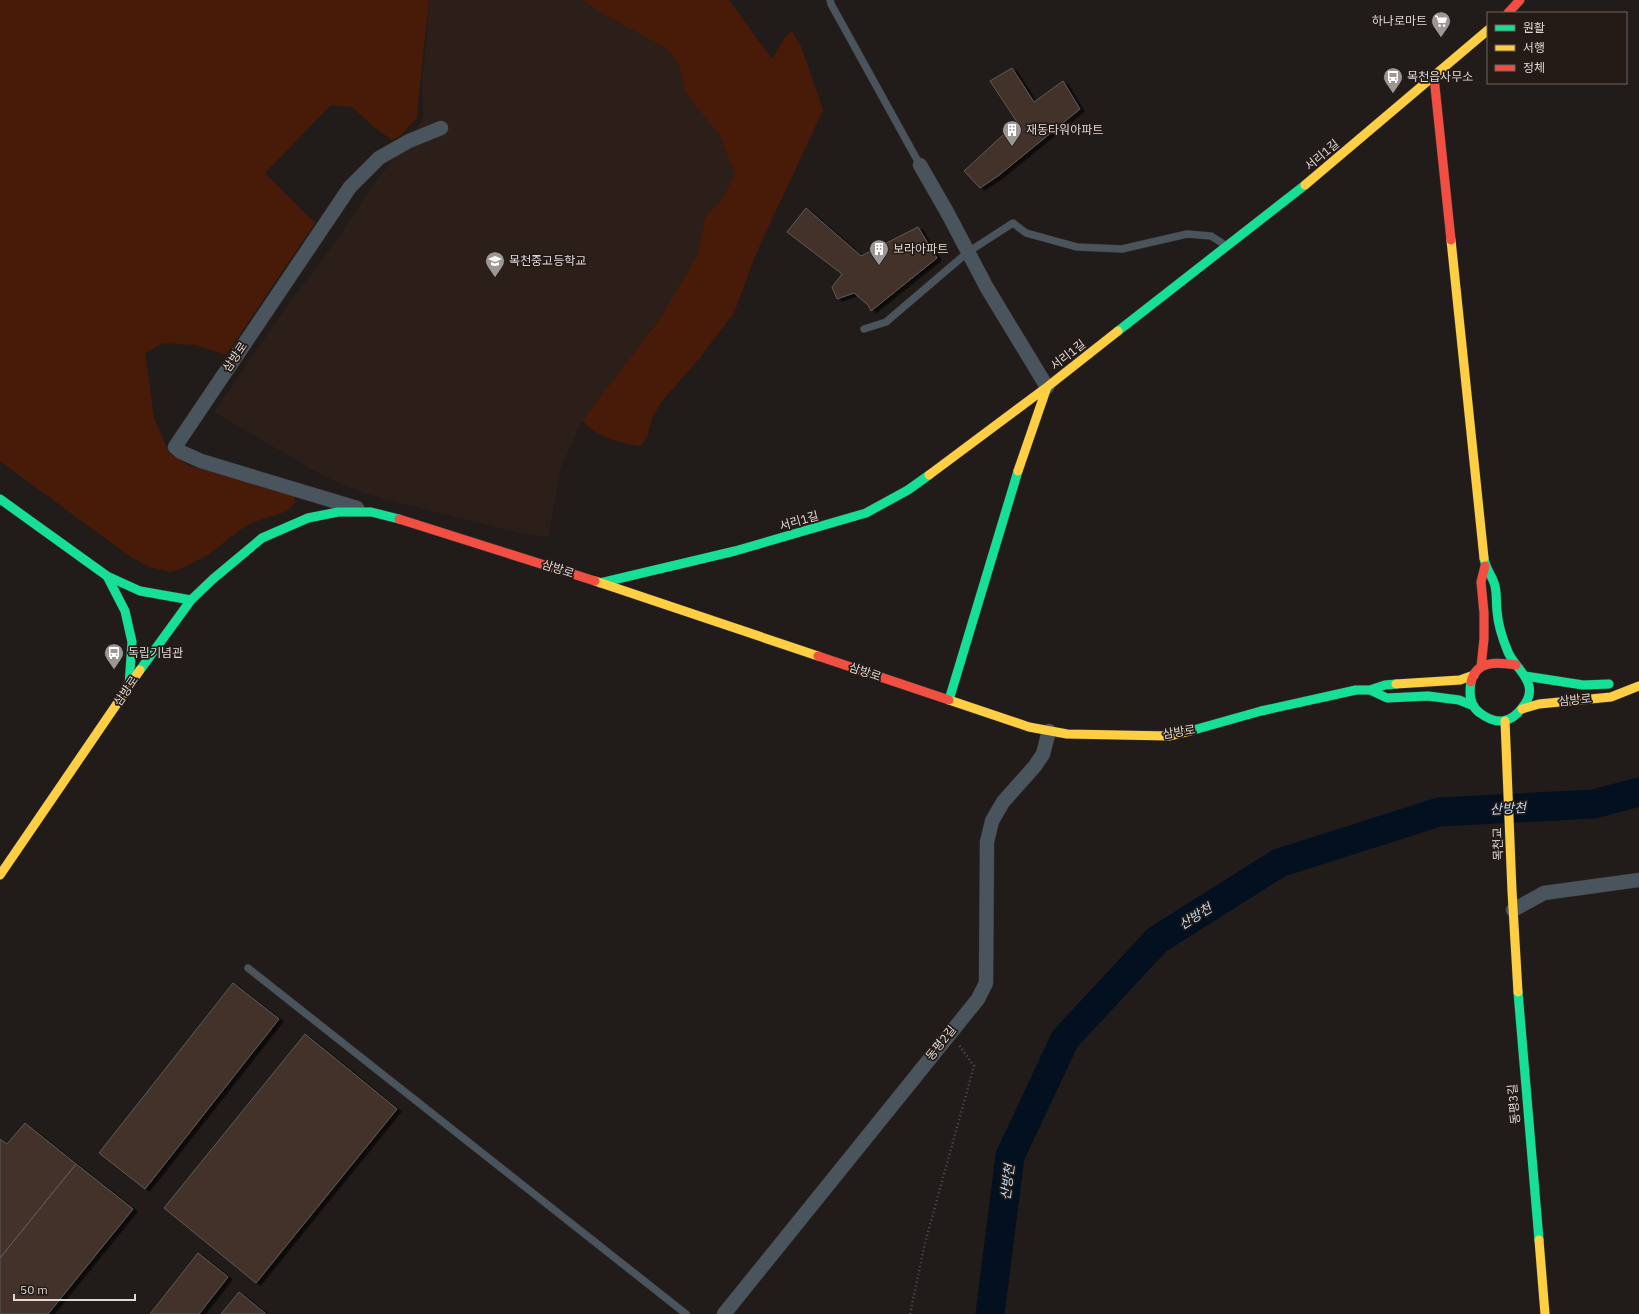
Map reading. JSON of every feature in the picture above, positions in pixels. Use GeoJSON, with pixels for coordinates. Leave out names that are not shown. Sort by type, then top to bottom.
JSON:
{"type":"FeatureCollection","features":[{"type":"Feature","properties":{"kind":"street"},"geometry":{"type":"LineString","coordinates":[[1509,12],[1520,0]]}},
{"type":"Feature","properties":{"kind":"street","name":"서리1길"},"geometry":{"type":"LineString","coordinates":[[600,583],[735,551],[866,513],[908,490],[1047,387],[1227,247],[1311,180],[1487,31]]}},
{"type":"Feature","properties":{"kind":"street"},"geometry":{"type":"LineString","coordinates":[[1434,77],[1485,566],[1481,582],[1484,613],[1484,640],[1481,667]]}},
{"type":"Feature","properties":{"kind":"street","name":"삼방로"},"geometry":{"type":"LineString","coordinates":[[441,128],[409,141],[379,158],[350,187],[175,447],[181,452],[201,461],[371,512],[404,520],[600,583],[1029,727],[1067,734],[1169,736],[1206,728],[1261,711],[1356,690],[1370,690],[1385,685],[1460,680],[1474,675]]}},
{"type":"Feature","properties":{"kind":"street"},"geometry":{"type":"LineString","coordinates":[[920,165],[987,288],[1047,387],[1024,452],[949,700]]}},
{"type":"Feature","properties":{"kind":"street"},"geometry":{"type":"LineString","coordinates":[[0,499],[107,576],[140,591],[190,600]]}},
{"type":"Feature","properties":{"kind":"street","name":"삼방로"},"geometry":{"type":"LineString","coordinates":[[0,875],[190,600],[262,538],[308,518],[338,512],[371,512]]}},
{"type":"Feature","properties":{"kind":"street"},"geometry":{"type":"LineString","coordinates":[[1485,566],[1494,583],[1498,614],[1505,645],[1510,658],[1526,676],[1529,681],[1530,691],[1528,700],[1515,717],[1505,721],[1496,721],[1480,713],[1474,706],[1470,696],[1469,687],[1474,675],[1481,667],[1496,661],[1516,665]]}},
{"type":"Feature","properties":{"kind":"street"},"geometry":{"type":"LineString","coordinates":[[107,576],[126,611],[132,642],[130,686]]}},
{"type":"Feature","properties":{"kind":"street","name":"삼방로"},"geometry":{"type":"LineString","coordinates":[[1526,676],[1583,685],[1610,684],[1628,690]]}},
{"type":"Feature","properties":{"kind":"street","name":"삼방로"},"geometry":{"type":"LineString","coordinates":[[1522,709],[1538,704],[1610,697],[1639,686]]}},
{"type":"Feature","properties":{"kind":"street","name":"삼방로"},"geometry":{"type":"LineString","coordinates":[[1370,690],[1387,698],[1428,696],[1459,700],[1474,706]]}},
{"type":"Feature","properties":{"kind":"street","name":"목천교"},"geometry":{"type":"LineString","coordinates":[[1505,721],[1512,891]]}},
{"type":"Feature","properties":{"kind":"street","name":"동평2길"},"geometry":{"type":"LineString","coordinates":[[724,1314],[978,999],[986,983],[987,842],[992,821],[1003,802],[1035,766],[1043,754],[1049,730]]}},
{"type":"Feature","properties":{"kind":"street"},"geometry":{"type":"LineString","coordinates":[[1513,910],[1544,893],[1639,880]]}},
{"type":"Feature","properties":{"kind":"street","name":"동평3길"},"geometry":{"type":"LineString","coordinates":[[1512,891],[1521,1039],[1545,1314]]}},
{"type":"Feature","properties":{"kind":"lane"},"geometry":{"type":"LineString","coordinates":[[830,0],[920,165]]}},
{"type":"Feature","properties":{"kind":"lane"},"geometry":{"type":"LineString","coordinates":[[864,329],[886,322],[968,252],[1013,223],[1026,233],[1077,247],[1122,248],[1187,234],[1211,236],[1227,247]]}},
{"type":"Feature","properties":{"kind":"lane"},"geometry":{"type":"LineString","coordinates":[[248,968],[686,1314]]}},
{"type":"Feature","properties":{"kind":"path"},"geometry":{"type":"LineString","coordinates":[[910,1314],[925,1243],[974,1066],[950,1032]]}},
{"type":"Feature","properties":{"kind":"shaded area"},"geometry":{"type":"Polygon","coordinates":[[[0,0],[429,0],[417,118],[400,136],[392,140],[375,128],[352,107],[331,105],[265,173],[315,223],[226,355],[196,345],[163,343],[145,353],[154,418],[169,453],[190,466],[295,495],[295,503],[287,511],[248,524],[209,554],[185,567],[171,572],[150,567],[129,556],[0,461],[0,0]]]}},
{"type":"Feature","properties":{"kind":"shaded area","name":"목천중고등학교"},"geometry":{"type":"Polygon","coordinates":[[[429,0],[583,0],[603,14],[667,49],[679,64],[685,90],[697,108],[719,134],[735,174],[720,202],[705,217],[698,254],[661,317],[582,421],[561,467],[548,537],[518,533],[366,494],[325,477],[214,412],[289,303],[340,236],[371,188],[423,119],[422,78],[427,40],[429,0]]]}},
{"type":"Feature","properties":{"kind":"shaded area"},"geometry":{"type":"Polygon","coordinates":[[[583,0],[729,0],[772,59],[785,37],[792,31],[801,46],[823,110],[755,256],[734,313],[698,360],[662,401],[652,418],[647,437],[640,446],[624,443],[602,435],[588,427],[582,421],[661,317],[698,254],[705,217],[720,202],[735,174],[719,134],[697,108],[685,90],[679,64],[667,49],[603,14],[583,0]]]}},
{"type":"Feature","properties":{"kind":"building","name":"재동타워아파트"},"geometry":{"type":"Polygon","coordinates":[[[1012,68],[1034,102],[1063,81],[1080,109],[998,176],[980,188],[964,171],[1017,122],[990,81],[1012,68]]]}},
{"type":"Feature","properties":{"kind":"building","name":"보라아파트"},"geometry":{"type":"Polygon","coordinates":[[[806,208],[861,256],[918,227],[937,258],[871,311],[868,305],[854,293],[837,299],[832,287],[842,274],[787,232],[806,208]]]}},
{"type":"Feature","properties":{"kind":"building"},"geometry":{"type":"Polygon","coordinates":[[[233,983],[279,1019],[145,1189],[99,1153],[233,983]]]}},
{"type":"Feature","properties":{"kind":"building"},"geometry":{"type":"Polygon","coordinates":[[[305,1034],[397,1109],[256,1283],[164,1208],[305,1034]]]}},
{"type":"Feature","properties":{"kind":"building"},"geometry":{"type":"Polygon","coordinates":[[[25,1123],[76,1164],[0,1258],[0,1139],[7,1144],[25,1123]]]}},
{"type":"Feature","properties":{"kind":"building"},"geometry":{"type":"Polygon","coordinates":[[[76,1164],[133,1209],[48,1314],[0,1314],[0,1258],[76,1164]]]}},
{"type":"Feature","properties":{"kind":"building"},"geometry":{"type":"Polygon","coordinates":[[[198,1253],[228,1277],[199,1314],[150,1314],[198,1253]]]}},
{"type":"Feature","properties":{"kind":"building"},"geometry":{"type":"Polygon","coordinates":[[[239,1292],[266,1314],[221,1314],[239,1292]]]}},
{"type":"Feature","properties":{"kind":"waterway","name":"산방천"},"geometry":{"type":"LineString","coordinates":[[990,1314],[1010,1156],[1065,1039],[1157,940],[1279,863],[1439,812],[1594,804],[1639,792]]}},
{"type":"Feature","properties":{"kind":"traffic: fast"},"geometry":{"type":"LineString","coordinates":[[1118,331],[1305,185]]}},
{"type":"Feature","properties":{"kind":"traffic: fast"},"geometry":{"type":"LineString","coordinates":[[949,700],[1018,471]]}},
{"type":"Feature","properties":{"kind":"traffic: fast"},"geometry":{"type":"LineString","coordinates":[[600,583],[735,551],[866,513],[908,490],[929,475]]}},
{"type":"Feature","properties":{"kind":"traffic: fast"},"geometry":{"type":"LineString","coordinates":[[0,499],[107,576],[125,611],[132,642],[129,686]]}},
{"type":"Feature","properties":{"kind":"traffic: fast"},"geometry":{"type":"LineString","coordinates":[[140,670],[191,600],[213,579],[262,538],[308,518],[338,512],[371,512],[399,519]]}},
{"type":"Feature","properties":{"kind":"traffic: fast"},"geometry":{"type":"LineString","coordinates":[[1471,682],[1470,695],[1474,707],[1480,713],[1492,720],[1502,721],[1513,717],[1524,706],[1529,695],[1529,686],[1527,681],[1510,656],[1503,637],[1498,616],[1495,586],[1484,558]]}},
{"type":"Feature","properties":{"kind":"traffic: fast"},"geometry":{"type":"LineString","coordinates":[[107,576],[140,591],[191,600]]}},
{"type":"Feature","properties":{"kind":"traffic: fast"},"geometry":{"type":"LineString","coordinates":[[1525,676],[1583,685],[1609,684]]}},
{"type":"Feature","properties":{"kind":"traffic: fast"},"geometry":{"type":"LineString","coordinates":[[1190,731],[1261,711],[1356,690],[1370,690],[1385,685],[1396,684]]}},
{"type":"Feature","properties":{"kind":"traffic: fast"},"geometry":{"type":"LineString","coordinates":[[1370,690],[1387,698],[1428,696],[1459,700],[1474,706]]}},
{"type":"Feature","properties":{"kind":"traffic: fast"},"geometry":{"type":"LineString","coordinates":[[1518,992],[1539,1240]]}},
{"type":"Feature","properties":{"kind":"traffic: slow"},"geometry":{"type":"LineString","coordinates":[[1305,185],[1487,31]]}},
{"type":"Feature","properties":{"kind":"traffic: slow"},"geometry":{"type":"LineString","coordinates":[[1451,240],[1484,558]]}},
{"type":"Feature","properties":{"kind":"traffic: slow"},"geometry":{"type":"LineString","coordinates":[[929,475],[1047,387],[1118,331]]}},
{"type":"Feature","properties":{"kind":"traffic: slow"},"geometry":{"type":"LineString","coordinates":[[1018,471],[1047,387]]}},
{"type":"Feature","properties":{"kind":"traffic: slow"},"geometry":{"type":"LineString","coordinates":[[595,581],[818,656]]}},
{"type":"Feature","properties":{"kind":"traffic: slow"},"geometry":{"type":"LineString","coordinates":[[0,875],[140,670]]}},
{"type":"Feature","properties":{"kind":"traffic: slow"},"geometry":{"type":"LineString","coordinates":[[1396,684],[1460,680],[1474,675]]}},
{"type":"Feature","properties":{"kind":"traffic: slow"},"geometry":{"type":"LineString","coordinates":[[1522,709],[1539,704],[1611,697],[1639,686]]}},
{"type":"Feature","properties":{"kind":"traffic: slow"},"geometry":{"type":"LineString","coordinates":[[949,700],[1029,727],[1067,734],[1169,736],[1190,731]]}},
{"type":"Feature","properties":{"kind":"traffic: slow"},"geometry":{"type":"LineString","coordinates":[[1505,721],[1518,992]]}},
{"type":"Feature","properties":{"kind":"traffic: slow"},"geometry":{"type":"LineString","coordinates":[[1539,1240],[1545,1314]]}},
{"type":"Feature","properties":{"kind":"traffic: jam"},"geometry":{"type":"LineString","coordinates":[[1509,12],[1520,0]]}},
{"type":"Feature","properties":{"kind":"traffic: jam"},"geometry":{"type":"LineString","coordinates":[[1434,77],[1451,240]]}},
{"type":"Feature","properties":{"kind":"traffic: jam"},"geometry":{"type":"LineString","coordinates":[[399,519],[595,581]]}},
{"type":"Feature","properties":{"kind":"traffic: jam"},"geometry":{"type":"LineString","coordinates":[[1481,667],[1484,639],[1484,613],[1481,582],[1485,566]]}},
{"type":"Feature","properties":{"kind":"traffic: jam"},"geometry":{"type":"LineString","coordinates":[[818,656],[949,700]]}},
{"type":"Feature","properties":{"kind":"traffic: jam"},"geometry":{"type":"LineString","coordinates":[[1471,682],[1474,675],[1483,666],[1495,663],[1516,665]]}},
{"type":"Feature","properties":{"kind":"place","name":"하나로마트"},"geometry":{"type":"Point","coordinates":[1441,38]}},
{"type":"Feature","properties":{"kind":"place","name":"목천읍사무소"},"geometry":{"type":"Point","coordinates":[1393,94]}},
{"type":"Feature","properties":{"kind":"place","name":"재동타워아파트"},"geometry":{"type":"Point","coordinates":[1012,147]}},
{"type":"Feature","properties":{"kind":"place","name":"보라아파트"},"geometry":{"type":"Point","coordinates":[879,266]}},
{"type":"Feature","properties":{"kind":"place","name":"목천중고등학교"},"geometry":{"type":"Point","coordinates":[495,278]}},
{"type":"Feature","properties":{"kind":"place","name":"독립기념관"},"geometry":{"type":"Point","coordinates":[114,670]}}]}
